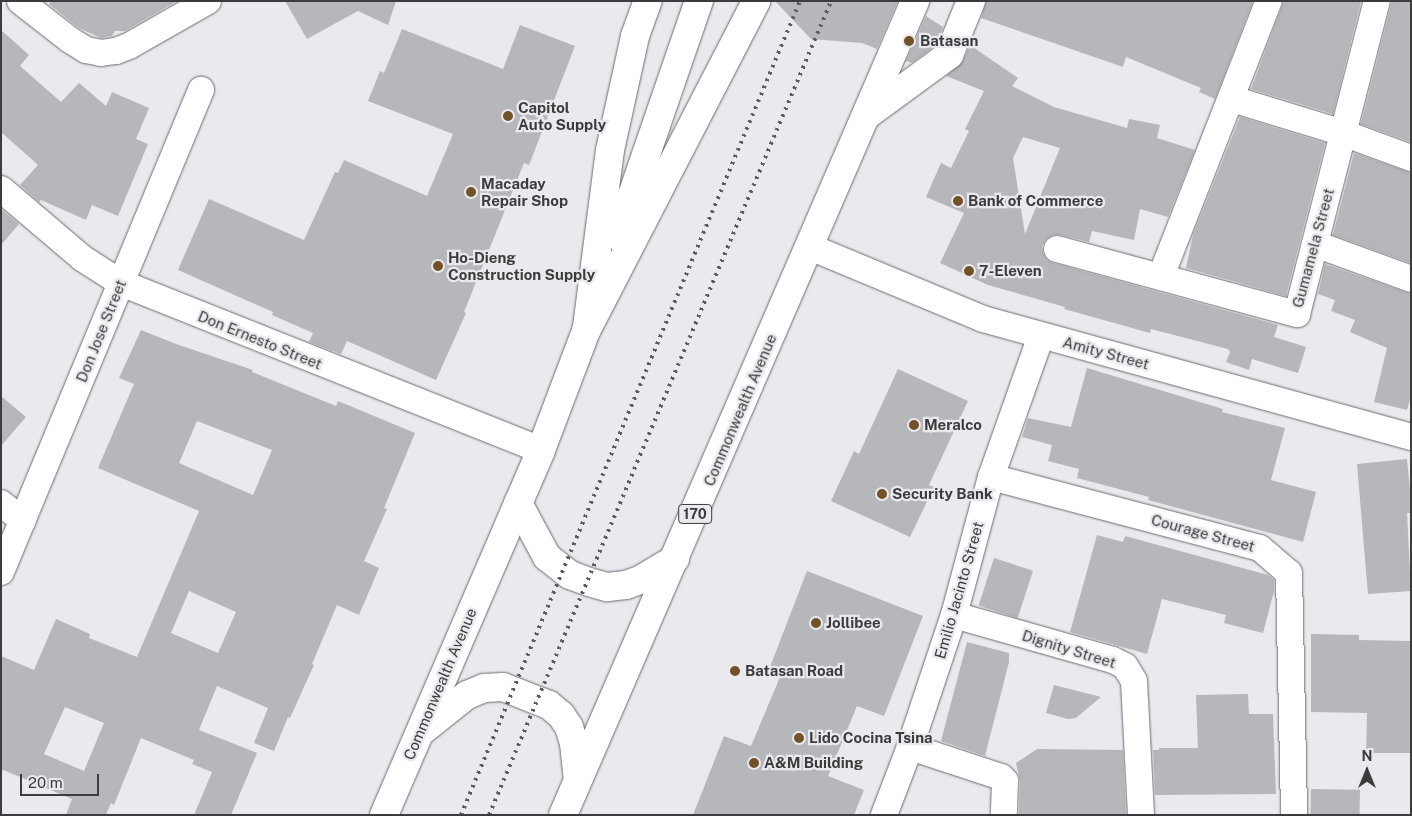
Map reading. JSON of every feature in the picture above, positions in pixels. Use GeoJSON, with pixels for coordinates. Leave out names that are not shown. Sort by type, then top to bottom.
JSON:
{"type":"FeatureCollection","features":[{"type":"Feature","properties":{"kind":"main road","name":"Commonwealth Avenue"},"geometry":{"type":"LineString","coordinates":[[586,331],[610,150],[635,36],[648,1]]}},
{"type":"Feature","properties":{"kind":"main road"},"geometry":{"type":"LineString","coordinates":[[586,331],[699,1]]}},
{"type":"Feature","properties":{"kind":"main road","name":"Commonwealth Avenue"},"geometry":{"type":"LineString","coordinates":[[384,815],[541,450],[586,331],[756,1]]}},
{"type":"Feature","properties":{"kind":"main road","name":"Commonwealth Avenue"},"geometry":{"type":"LineString","coordinates":[[563,815],[915,1]]}},
{"type":"Feature","properties":{"kind":"main road"},"geometry":{"type":"LineString","coordinates":[[867,115],[949,55],[971,1]]}},
{"type":"Feature","properties":{"kind":"main road"},"geometry":{"type":"LineString","coordinates":[[518,504],[547,557],[570,575],[607,587],[626,585],[640,580],[675,559]]}},
{"type":"Feature","properties":{"kind":"main road"},"geometry":{"type":"LineString","coordinates":[[419,733],[467,695],[484,688],[503,686],[549,705],[561,715],[569,727],[574,743],[578,781]]}},
{"type":"Feature","properties":{"kind":"street"},"geometry":{"type":"LineString","coordinates":[[20,1],[70,40],[86,50],[100,53],[116,51],[129,46],[208,1]]}},
{"type":"Feature","properties":{"kind":"street"},"geometry":{"type":"LineString","coordinates":[[1161,276],[1269,1]]}},
{"type":"Feature","properties":{"kind":"street","name":"Gumamela Street"},"geometry":{"type":"LineString","coordinates":[[1057,249],[1297,314],[1377,1]]}},
{"type":"Feature","properties":{"kind":"street","name":"Don Jose Street"},"geometry":{"type":"LineString","coordinates":[[1,572],[201,90]]}},
{"type":"Feature","properties":{"kind":"street"},"geometry":{"type":"LineString","coordinates":[[1232,99],[1410,156]]}},
{"type":"Feature","properties":{"kind":"street","name":"Don Ernesto Street"},"geometry":{"type":"LineString","coordinates":[[1,189],[82,258],[121,283],[541,450]]}},
{"type":"Feature","properties":{"kind":"street"},"geometry":{"type":"LineString","coordinates":[[1315,244],[1411,278]]}},
{"type":"Feature","properties":{"kind":"street","name":"Amity Street"},"geometry":{"type":"LineString","coordinates":[[810,247],[983,319],[1411,437]]}},
{"type":"Feature","properties":{"kind":"street","name":"Emilio Jacinto Street"},"geometry":{"type":"LineString","coordinates":[[884,815],[910,747],[954,615],[991,477],[1041,336]]}},
{"type":"Feature","properties":{"kind":"street","name":"Courage Street"},"geometry":{"type":"LineString","coordinates":[[991,477],[1260,548],[1289,573],[1294,815]]}},
{"type":"Feature","properties":{"kind":"street"},"geometry":{"type":"LineString","coordinates":[[1,503],[23,521]]}},
{"type":"Feature","properties":{"kind":"street","name":"Dignity Street"},"geometry":{"type":"LineString","coordinates":[[954,615],[1113,660],[1125,666],[1134,681],[1141,815]]}},
{"type":"Feature","properties":{"kind":"street"},"geometry":{"type":"LineString","coordinates":[[910,747],[1001,777],[1005,781],[1004,815]]}},
{"type":"Feature","properties":{"kind":"building"},"geometry":{"type":"Polygon","coordinates":[[[51,1],[177,1],[125,31],[115,31],[112,36],[101,38],[79,28],[49,4],[51,1]]]}},
{"type":"Feature","properties":{"kind":"building"},"geometry":{"type":"Polygon","coordinates":[[[285,1],[396,1],[388,25],[358,11],[307,39],[285,1]]]}},
{"type":"Feature","properties":{"kind":"building"},"geometry":{"type":"Polygon","coordinates":[[[775,1],[898,1],[877,49],[862,43],[811,39],[775,1]]]}},
{"type":"Feature","properties":{"kind":"building"},"geometry":{"type":"Polygon","coordinates":[[[986,1],[1253,1],[1215,99],[1199,92],[1201,88],[1126,57],[1123,67],[981,18],[986,1]]]}},
{"type":"Feature","properties":{"kind":"building"},"geometry":{"type":"Polygon","coordinates":[[[1284,1],[1361,1],[1333,114],[1251,89],[1284,1]]]}},
{"type":"Feature","properties":{"kind":"building"},"geometry":{"type":"Polygon","coordinates":[[[1392,1],[1411,1],[1411,142],[1361,124],[1392,1]]]}},
{"type":"Feature","properties":{"kind":"building"},"geometry":{"type":"Polygon","coordinates":[[[926,16],[943,27],[936,45],[912,63],[906,61],[926,16]]]}},
{"type":"Feature","properties":{"kind":"building"},"geometry":{"type":"Polygon","coordinates":[[[520,25],[575,46],[529,165],[524,163],[464,312],[466,313],[436,380],[347,341],[341,354],[309,342],[313,333],[272,315],[273,312],[178,270],[209,199],[304,240],[335,172],[338,173],[344,160],[427,196],[453,134],[368,101],[380,71],[384,73],[402,29],[503,69],[520,25]]]}},
{"type":"Feature","properties":{"kind":"building"},"geometry":{"type":"Polygon","coordinates":[[[1,30],[29,55],[20,66],[61,102],[79,83],[106,106],[112,92],[149,108],[136,139],[148,144],[118,216],[92,205],[86,220],[41,200],[39,202],[20,185],[38,165],[1,132],[1,30]]]}},
{"type":"Feature","properties":{"kind":"building"},"geometry":{"type":"Polygon","coordinates":[[[970,45],[1018,78],[1012,86],[1054,107],[1127,128],[1129,119],[1160,125],[1157,138],[1195,150],[1168,217],[1140,209],[1134,240],[1092,231],[1089,242],[1061,235],[1053,235],[1046,239],[1042,246],[1043,253],[1047,260],[1053,263],[1278,325],[1274,337],[1306,347],[1298,373],[1252,359],[1249,370],[1226,362],[1230,352],[1228,349],[1151,329],[1150,333],[1064,309],[1065,307],[988,285],[940,263],[964,213],[926,197],[941,163],[951,168],[969,131],[965,129],[984,91],[946,76],[963,61],[970,45]],[[1023,137],[1013,158],[1025,234],[1060,148],[1023,137]]]}},
{"type":"Feature","properties":{"kind":"building"},"geometry":{"type":"Polygon","coordinates":[[[1240,117],[1325,143],[1286,296],[1186,268],[1193,235],[1240,117]]]}},
{"type":"Feature","properties":{"kind":"building"},"geometry":{"type":"Polygon","coordinates":[[[1354,153],[1411,173],[1411,263],[1333,235],[1354,153]]]}},
{"type":"Feature","properties":{"kind":"building"},"geometry":{"type":"Polygon","coordinates":[[[1,209],[19,224],[1,245],[1,209]]]}},
{"type":"Feature","properties":{"kind":"building"},"geometry":{"type":"Polygon","coordinates":[[[1325,264],[1411,294],[1411,396],[1407,410],[1374,402],[1387,348],[1350,332],[1355,320],[1331,311],[1335,300],[1318,294],[1325,264]]]}},
{"type":"Feature","properties":{"kind":"building"},"geometry":{"type":"Polygon","coordinates":[[[141,330],[253,370],[252,372],[336,406],[338,401],[415,433],[384,508],[387,509],[364,561],[379,568],[359,615],[337,605],[312,664],[314,665],[290,718],[288,717],[274,751],[254,743],[268,708],[217,686],[199,730],[257,753],[231,815],[194,815],[212,772],[192,764],[194,760],[141,738],[114,805],[111,803],[106,815],[66,815],[72,799],[1,769],[1,656],[34,670],[56,619],[90,634],[89,638],[137,657],[199,511],[98,468],[134,384],[119,378],[141,330]],[[197,421],[179,463],[253,495],[272,450],[197,421]],[[189,591],[171,633],[218,653],[236,612],[189,591]],[[65,707],[44,754],[84,771],[104,723],[65,707]]]}},
{"type":"Feature","properties":{"kind":"building"},"geometry":{"type":"Polygon","coordinates":[[[1087,368],[1223,409],[1222,412],[1285,428],[1271,480],[1316,492],[1303,542],[1148,500],[1149,497],[1077,478],[1079,469],[1048,461],[1052,445],[1022,437],[1028,418],[1071,427],[1087,368]]]}},
{"type":"Feature","properties":{"kind":"building"},"geometry":{"type":"Polygon","coordinates":[[[898,369],[968,401],[929,485],[934,487],[910,537],[831,501],[854,451],[859,454],[898,369]]]}},
{"type":"Feature","properties":{"kind":"building"},"geometry":{"type":"Polygon","coordinates":[[[1,396],[26,417],[1,446],[1,396]]]}},
{"type":"Feature","properties":{"kind":"building"},"geometry":{"type":"Polygon","coordinates":[[[1407,459],[1411,500],[1411,513],[1407,513],[1411,591],[1368,594],[1357,464],[1407,459]]]}},
{"type":"Feature","properties":{"kind":"building"},"geometry":{"type":"Polygon","coordinates":[[[1097,535],[1123,542],[1125,536],[1268,575],[1274,580],[1274,591],[1263,633],[1224,623],[1226,615],[1162,599],[1147,654],[1070,632],[1097,535]]]}},
{"type":"Feature","properties":{"kind":"building"},"geometry":{"type":"Polygon","coordinates":[[[994,558],[1033,571],[1018,618],[979,606],[994,558]]]}},
{"type":"Feature","properties":{"kind":"building"},"geometry":{"type":"Polygon","coordinates":[[[807,571],[923,616],[884,716],[857,706],[828,776],[864,790],[854,815],[693,815],[724,736],[751,746],[780,677],[768,672],[807,571]]]}},
{"type":"Feature","properties":{"kind":"building"},"geometry":{"type":"Polygon","coordinates":[[[1311,634],[1359,635],[1359,640],[1411,641],[1411,753],[1366,753],[1367,713],[1311,712],[1311,634]]]}},
{"type":"Feature","properties":{"kind":"building"},"geometry":{"type":"Polygon","coordinates":[[[967,642],[1009,653],[1009,662],[985,756],[941,741],[967,642]]]}},
{"type":"Feature","properties":{"kind":"building"},"geometry":{"type":"Polygon","coordinates":[[[1054,685],[1101,697],[1076,718],[1068,719],[1046,713],[1054,685]]]}},
{"type":"Feature","properties":{"kind":"building"},"geometry":{"type":"Polygon","coordinates":[[[1248,694],[1249,714],[1273,714],[1276,794],[1155,795],[1153,750],[1159,750],[1159,748],[1198,748],[1196,695],[1248,694]]]}},
{"type":"Feature","properties":{"kind":"building"},"geometry":{"type":"Polygon","coordinates":[[[1037,749],[1123,750],[1126,815],[1019,815],[1020,781],[1016,763],[1037,749]]]}},
{"type":"Feature","properties":{"kind":"building"},"geometry":{"type":"Polygon","coordinates":[[[1311,789],[1360,790],[1360,815],[1311,815],[1311,789]]]}},
{"type":"Feature","properties":{"kind":"railway"},"geometry":{"type":"LineString","coordinates":[[461,815],[800,1]]}},
{"type":"Feature","properties":{"kind":"railway"},"geometry":{"type":"LineString","coordinates":[[489,815],[831,1]]}},
{"type":"Feature","properties":{"kind":"place","name":"Batasan"},"geometry":{"type":"Point","coordinates":[909,41]}},
{"type":"Feature","properties":{"kind":"place","name":"Capitol Auto Supply"},"geometry":{"type":"Point","coordinates":[508,116]}},
{"type":"Feature","properties":{"kind":"place","name":"Macaday Repair Shop"},"geometry":{"type":"Point","coordinates":[471,192]}},
{"type":"Feature","properties":{"kind":"place","name":"Bank of Commerce"},"geometry":{"type":"Point","coordinates":[958,201]}},
{"type":"Feature","properties":{"kind":"place","name":"Ho-Dieng Construction Supply"},"geometry":{"type":"Point","coordinates":[438,266]}},
{"type":"Feature","properties":{"kind":"place","name":"7-Eleven"},"geometry":{"type":"Point","coordinates":[969,271]}},
{"type":"Feature","properties":{"kind":"place","name":"Meralco"},"geometry":{"type":"Point","coordinates":[914,425]}},
{"type":"Feature","properties":{"kind":"place","name":"Security Bank"},"geometry":{"type":"Point","coordinates":[882,494]}},
{"type":"Feature","properties":{"kind":"place","name":"Jollibee"},"geometry":{"type":"Point","coordinates":[816,623]}},
{"type":"Feature","properties":{"kind":"place","name":"Batasan Road"},"geometry":{"type":"Point","coordinates":[735,671]}},
{"type":"Feature","properties":{"kind":"place","name":"Lido Cocina Tsina"},"geometry":{"type":"Point","coordinates":[799,738]}},
{"type":"Feature","properties":{"kind":"place","name":"A&M Building"},"geometry":{"type":"Point","coordinates":[754,763]}}]}
